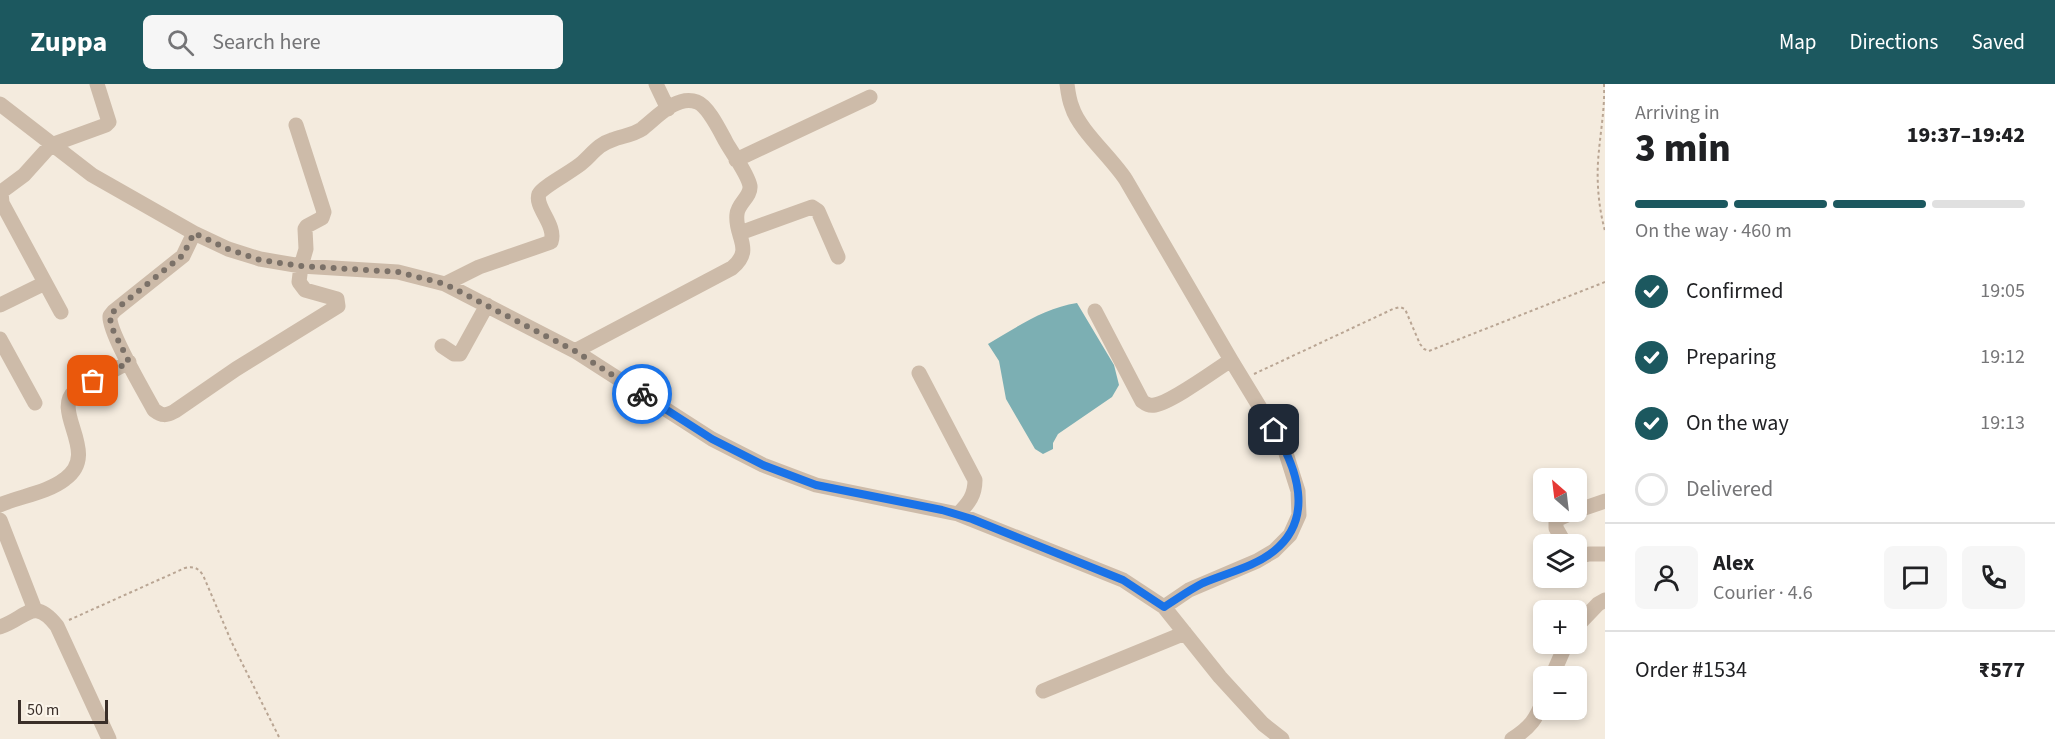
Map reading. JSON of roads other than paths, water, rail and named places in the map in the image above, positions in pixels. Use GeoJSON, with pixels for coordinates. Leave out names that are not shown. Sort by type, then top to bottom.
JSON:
{"type":"FeatureCollection","features":[{"type":"Feature","properties":{"kind":"street"},"geometry":{"type":"LineString","coordinates":[[61,312],[0,197],[1,192],[24,175],[51,145],[101,128],[109,122],[97,84]]}},
{"type":"Feature","properties":{"kind":"street"},"geometry":{"type":"LineString","coordinates":[[656,84],[668,109]]}},
{"type":"Feature","properties":{"kind":"street"},"geometry":{"type":"LineString","coordinates":[[1067,84],[1072,109],[1082,126],[1108,155],[1126,180],[1284,447],[1298,491],[1299,515],[1290,535],[1274,551],[1257,561],[1189,591],[1164,607]]}},
{"type":"Feature","properties":{"kind":"street"},"geometry":{"type":"LineString","coordinates":[[736,160],[870,97]]}},
{"type":"Feature","properties":{"kind":"street"},"geometry":{"type":"LineString","coordinates":[[445,284],[479,267],[551,242],[552,231],[539,200],[539,194],[544,189],[579,165],[601,145],[640,129],[656,116],[686,100],[694,100],[701,104],[713,120],[750,189],[748,195],[739,204],[737,211],[743,243],[743,254],[740,261],[732,268],[575,351]]}},
{"type":"Feature","properties":{"kind":"street"},"geometry":{"type":"LineString","coordinates":[[0,104],[92,175],[194,233],[228,249],[260,260],[301,266],[398,272],[445,284],[575,351],[712,439],[763,465],[816,485],[958,514],[1123,580],[1164,607],[1220,676],[1263,724],[1282,739]]}},
{"type":"Feature","properties":{"kind":"street"},"geometry":{"type":"LineString","coordinates":[[194,233],[183,255],[110,316],[111,326],[129,362],[154,410],[160,415],[167,415],[175,411],[236,369],[336,309],[339,302],[334,297],[302,288],[299,282],[306,249],[305,229],[322,219],[324,212],[296,125]]}},
{"type":"Feature","properties":{"kind":"street"},"geometry":{"type":"LineString","coordinates":[[740,233],[812,207],[818,211],[838,256]]}},
{"type":"Feature","properties":{"kind":"street"},"geometry":{"type":"LineString","coordinates":[[0,305],[45,283]]}},
{"type":"Feature","properties":{"kind":"street"},"geometry":{"type":"LineString","coordinates":[[442,346],[454,354],[460,354],[487,305]]}},
{"type":"Feature","properties":{"kind":"street"},"geometry":{"type":"LineString","coordinates":[[1095,311],[1146,405],[1153,406],[1166,401],[1231,360]]}},
{"type":"Feature","properties":{"kind":"street"},"geometry":{"type":"LineString","coordinates":[[0,339],[34,404]]}},
{"type":"Feature","properties":{"kind":"street"},"geometry":{"type":"LineString","coordinates":[[0,505],[53,485],[65,479],[73,471],[78,462],[78,448],[67,407],[69,396],[129,362]]}},
{"type":"Feature","properties":{"kind":"street"},"geometry":{"type":"LineString","coordinates":[[919,373],[975,480],[975,490],[971,500],[958,514]]}},
{"type":"Feature","properties":{"kind":"street"},"geometry":{"type":"LineString","coordinates":[[1587,507],[1605,501]]}},
{"type":"Feature","properties":{"kind":"street"},"geometry":{"type":"LineString","coordinates":[[0,520],[35,610]]}},
{"type":"Feature","properties":{"kind":"street"},"geometry":{"type":"LineString","coordinates":[[1587,554],[1605,554]]}},
{"type":"Feature","properties":{"kind":"street"},"geometry":{"type":"LineString","coordinates":[[1587,616],[1605,600]]}},
{"type":"Feature","properties":{"kind":"street"},"geometry":{"type":"LineString","coordinates":[[0,627],[35,610],[48,614],[57,626],[109,739]]}},
{"type":"Feature","properties":{"kind":"street"},"geometry":{"type":"LineString","coordinates":[[1043,692],[1185,633]]}},
{"type":"Feature","properties":{"kind":"street"},"geometry":{"type":"LineString","coordinates":[[1512,739],[1526,730],[1534,720]]}},
{"type":"Feature","properties":{"kind":"water"},"geometry":{"type":"Polygon","coordinates":[[[1077,303],[1114,365],[1119,385],[1112,397],[1058,434],[1053,443],[1053,449],[1043,454],[1035,449],[1006,399],[999,361],[988,344],[1042,314],[1077,303]]]}}]}
